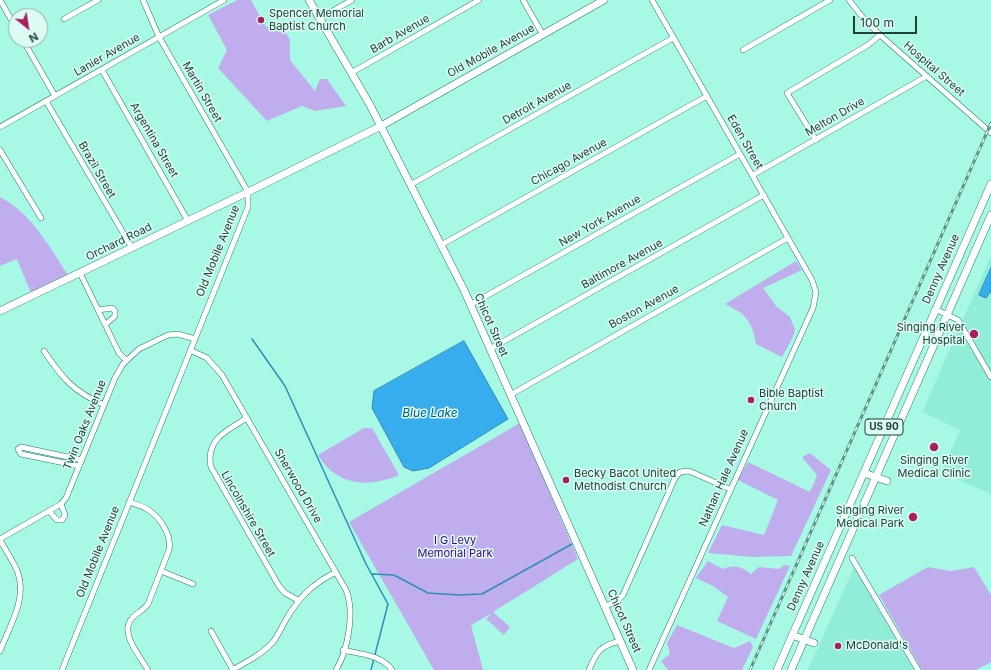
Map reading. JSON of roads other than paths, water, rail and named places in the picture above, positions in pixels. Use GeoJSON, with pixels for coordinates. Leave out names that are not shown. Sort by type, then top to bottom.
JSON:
{"type":"FeatureCollection","features":[{"type":"Feature","properties":{"kind":"main road","name":"Chicot Street"},"geometry":{"type":"LineString","coordinates":[[309,0],[381,126],[441,245],[490,349],[633,670]]}},
{"type":"Feature","properties":{"kind":"main road","name":"Old Mobile Avenue"},"geometry":{"type":"LineString","coordinates":[[248,192],[381,126],[604,0]]}},
{"type":"Feature","properties":{"kind":"main road","name":"Denny Avenue"},"geometry":{"type":"LineString","coordinates":[[777,670],[991,184]]}},
{"type":"Feature","properties":{"kind":"main road","name":"Orchard Road"},"geometry":{"type":"LineString","coordinates":[[0,310],[248,192]]}},
{"type":"Feature","properties":{"kind":"main road","name":"US 90"},"geometry":{"type":"LineString","coordinates":[[791,670],[991,216]]}},
{"type":"Feature","properties":{"kind":"main road"},"geometry":{"type":"LineString","coordinates":[[864,472],[887,481]]}},
{"type":"Feature","properties":{"kind":"main road"},"geometry":{"type":"LineString","coordinates":[[792,635],[805,638],[814,643]]}},
{"type":"Feature","properties":{"kind":"street"},"geometry":{"type":"LineString","coordinates":[[0,0],[8,14]]}},
{"type":"Feature","properties":{"kind":"street"},"geometry":{"type":"LineString","coordinates":[[64,19],[98,0]]}},
{"type":"Feature","properties":{"kind":"street","name":"Martin Street"},"geometry":{"type":"LineString","coordinates":[[143,0],[158,37],[248,192]]}},
{"type":"Feature","properties":{"kind":"street","name":"Lanier Avenue"},"geometry":{"type":"LineString","coordinates":[[0,128],[224,0]]}},
{"type":"Feature","properties":{"kind":"street"},"geometry":{"type":"LineString","coordinates":[[320,18],[352,0]]}},
{"type":"Feature","properties":{"kind":"street","name":"Barb Avenue"},"geometry":{"type":"LineString","coordinates":[[351,73],[479,0]]}},
{"type":"Feature","properties":{"kind":"street"},"geometry":{"type":"LineString","coordinates":[[523,0],[543,35]]}},
{"type":"Feature","properties":{"kind":"street","name":"Eden Street"},"geometry":{"type":"LineString","coordinates":[[652,0],[812,280],[816,295]]}},
{"type":"Feature","properties":{"kind":"street"},"geometry":{"type":"LineString","coordinates":[[743,50],[830,0]]}},
{"type":"Feature","properties":{"kind":"street","name":"Hospital Street"},"geometry":{"type":"LineString","coordinates":[[849,0],[864,19],[880,35],[991,133]]}},
{"type":"Feature","properties":{"kind":"street"},"geometry":{"type":"LineString","coordinates":[[816,140],[787,93],[868,45],[880,35]]}},
{"type":"Feature","properties":{"kind":"street","name":"Detroit Avenue"},"geometry":{"type":"LineString","coordinates":[[410,185],[674,38]]}},
{"type":"Feature","properties":{"kind":"street"},"geometry":{"type":"LineString","coordinates":[[28,48],[55,96]]}},
{"type":"Feature","properties":{"kind":"street","name":"Argentina Street"},"geometry":{"type":"LineString","coordinates":[[102,70],[188,221]]}},
{"type":"Feature","properties":{"kind":"street","name":"Melton Drive"},"geometry":{"type":"LineString","coordinates":[[753,175],[927,76]]}},
{"type":"Feature","properties":{"kind":"street","name":"Chicago Avenue"},"geometry":{"type":"LineString","coordinates":[[441,245],[707,96]]}},
{"type":"Feature","properties":{"kind":"street","name":"Brazil Street"},"geometry":{"type":"LineString","coordinates":[[46,101],[132,248]]}},
{"type":"Feature","properties":{"kind":"street"},"geometry":{"type":"LineString","coordinates":[[0,150],[41,218]]}},
{"type":"Feature","properties":{"kind":"street","name":"New York Avenue"},"geometry":{"type":"LineString","coordinates":[[470,306],[740,154]]}},
{"type":"Feature","properties":{"kind":"street","name":"Old Mobile Avenue"},"geometry":{"type":"LineString","coordinates":[[63,670],[248,207],[248,192]]}},
{"type":"Feature","properties":{"kind":"street","name":"Baltimore Avenue"},"geometry":{"type":"LineString","coordinates":[[490,349],[764,195]]}},
{"type":"Feature","properties":{"kind":"street","name":"Boston Avenue"},"geometry":{"type":"LineString","coordinates":[[510,395],[788,238]]}},
{"type":"Feature","properties":{"kind":"street"},"geometry":{"type":"LineString","coordinates":[[80,273],[119,353],[126,360]]}},
{"type":"Feature","properties":{"kind":"street","name":"Nathan Hale Avenue"},"geometry":{"type":"LineString","coordinates":[[649,670],[813,308],[816,295]]}},
{"type":"Feature","properties":{"kind":"street"},"geometry":{"type":"LineString","coordinates":[[98,310],[112,308],[116,311],[115,316],[106,324]]}},
{"type":"Feature","properties":{"kind":"street"},"geometry":{"type":"LineString","coordinates":[[935,309],[958,320],[991,377]]}},
{"type":"Feature","properties":{"kind":"street","name":"Twin Oaks Avenue"},"geometry":{"type":"LineString","coordinates":[[0,540],[61,504],[69,494],[115,378],[126,360],[139,349],[168,335],[178,334],[194,339]]}},
{"type":"Feature","properties":{"kind":"street","name":"Sherwood Drive"},"geometry":{"type":"LineString","coordinates":[[190,350],[207,358],[218,369],[349,597],[351,609],[350,624],[336,670]]}},
{"type":"Feature","properties":{"kind":"street"},"geometry":{"type":"LineString","coordinates":[[44,351],[59,374],[72,387],[89,398],[104,405]]}},
{"type":"Feature","properties":{"kind":"street","name":"Lincolnshire Street"},"geometry":{"type":"LineString","coordinates":[[247,418],[223,432],[215,440],[210,456],[211,467],[279,586],[285,593],[298,600]]}},
{"type":"Feature","properties":{"kind":"street"},"geometry":{"type":"LineString","coordinates":[[79,466],[21,454],[18,449],[21,447],[82,460]]}},
{"type":"Feature","properties":{"kind":"street"},"geometry":{"type":"LineString","coordinates":[[605,606],[616,602],[623,595],[675,478],[682,471],[695,474],[730,489]]}},
{"type":"Feature","properties":{"kind":"street"},"geometry":{"type":"LineString","coordinates":[[129,502],[152,512],[169,537],[169,550],[148,604],[131,620],[128,628],[129,636],[148,670]]}},
{"type":"Feature","properties":{"kind":"street"},"geometry":{"type":"LineString","coordinates":[[49,511],[56,520],[62,520],[65,515],[61,504]]}},
{"type":"Feature","properties":{"kind":"street"},"geometry":{"type":"LineString","coordinates":[[0,540],[14,565],[20,587],[17,608],[2,639],[0,651]]}},
{"type":"Feature","properties":{"kind":"street"},"geometry":{"type":"LineString","coordinates":[[852,558],[918,670]]}},
{"type":"Feature","properties":{"kind":"street"},"geometry":{"type":"LineString","coordinates":[[161,571],[193,584]]}},
{"type":"Feature","properties":{"kind":"street"},"geometry":{"type":"LineString","coordinates":[[211,631],[233,670],[260,653],[272,642],[298,600],[317,583],[336,572]]}},
{"type":"Feature","properties":{"kind":"street"},"geometry":{"type":"LineString","coordinates":[[589,670],[594,657],[602,647],[620,641]]}},
{"type":"Feature","properties":{"kind":"street"},"geometry":{"type":"LineString","coordinates":[[343,650],[379,659],[385,662],[392,670]]}},
{"type":"Feature","properties":{"kind":"water"},"geometry":{"type":"Polygon","coordinates":[[[991,268],[991,291],[986,298],[979,295],[991,268]]]}},
{"type":"Feature","properties":{"kind":"water","name":"Blue Lake"},"geometry":{"type":"Polygon","coordinates":[[[464,341],[508,419],[429,468],[413,471],[404,467],[372,408],[374,391],[464,341]]]}},
{"type":"Feature","properties":{"kind":"waterway"},"geometry":{"type":"LineString","coordinates":[[252,339],[285,386],[366,564],[388,604],[371,670]]}},
{"type":"Feature","properties":{"kind":"waterway"},"geometry":{"type":"LineString","coordinates":[[372,574],[394,575],[428,593],[459,595],[482,594],[572,544]]}},
{"type":"Feature","properties":{"kind":"railway"},"geometry":{"type":"LineString","coordinates":[[750,670],[991,123]]}},
{"type":"Feature","properties":{"kind":"place","name":"Spencer Memorial Baptist Church"},"geometry":{"type":"Point","coordinates":[261,20]}},
{"type":"Feature","properties":{"kind":"place","name":"Singing River Hospital"},"geometry":{"type":"Point","coordinates":[974,334]}},
{"type":"Feature","properties":{"kind":"place","name":"Bible Baptist Church"},"geometry":{"type":"Point","coordinates":[751,400]}},
{"type":"Feature","properties":{"kind":"place","name":"Singing River Medical Clinic"},"geometry":{"type":"Point","coordinates":[934,447]}},
{"type":"Feature","properties":{"kind":"place","name":"Becky Bacot United Methodist Church"},"geometry":{"type":"Point","coordinates":[566,480]}},
{"type":"Feature","properties":{"kind":"place","name":"Singing River Medical Park"},"geometry":{"type":"Point","coordinates":[913,517]}},
{"type":"Feature","properties":{"kind":"place","name":"McDonald's"},"geometry":{"type":"Point","coordinates":[838,646]}},
{"type":"Feature","properties":{"kind":"park label","name":"I G Levy Memorial Park"},"geometry":{"type":"Point","coordinates":[455,547]}}]}
